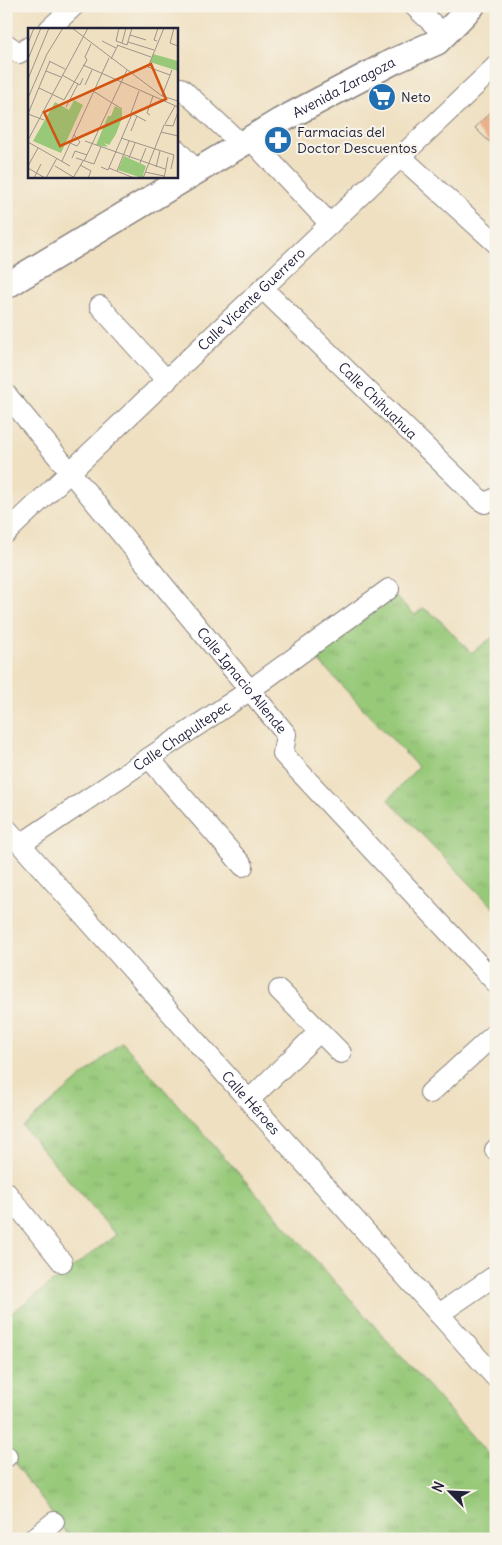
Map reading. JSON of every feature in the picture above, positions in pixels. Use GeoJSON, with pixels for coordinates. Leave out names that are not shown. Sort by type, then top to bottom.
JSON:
{"type":"FeatureCollection","features":[{"type":"Feature","properties":{"kind":"main road","name":"Avenida Zaragoza"},"geometry":{"type":"LineString","coordinates":[[6,286],[245,142],[394,61],[437,42],[472,6]]}},
{"type":"Feature","properties":{"kind":"street"},"geometry":{"type":"LineString","coordinates":[[50,28],[74,6]]}},
{"type":"Feature","properties":{"kind":"street"},"geometry":{"type":"LineString","coordinates":[[414,6],[445,35]]}},
{"type":"Feature","properties":{"kind":"street","name":"Calle Vicente Guerrero"},"geometry":{"type":"LineString","coordinates":[[6,533],[496,66]]}},
{"type":"Feature","properties":{"kind":"street"},"geometry":{"type":"LineString","coordinates":[[180,88],[245,142],[330,224]]}},
{"type":"Feature","properties":{"kind":"street"},"geometry":{"type":"LineString","coordinates":[[178,151],[197,171]]}},
{"type":"Feature","properties":{"kind":"street"},"geometry":{"type":"LineString","coordinates":[[400,156],[496,243]]}},
{"type":"Feature","properties":{"kind":"street","name":"Calle Chihuahua"},"geometry":{"type":"LineString","coordinates":[[263,289],[480,500],[485,503],[496,498]]}},
{"type":"Feature","properties":{"kind":"street"},"geometry":{"type":"LineString","coordinates":[[100,306],[167,381]]}},
{"type":"Feature","properties":{"kind":"street","name":"Calle Ignacio Allende"},"geometry":{"type":"LineString","coordinates":[[6,394],[286,734],[283,754],[496,983]]}},
{"type":"Feature","properties":{"kind":"street","name":"Calle Chapultepec"},"geometry":{"type":"LineString","coordinates":[[21,844],[250,690],[389,589]]}},
{"type":"Feature","properties":{"kind":"street"},"geometry":{"type":"LineString","coordinates":[[149,758],[243,866]]}},
{"type":"Feature","properties":{"kind":"street","name":"Calle Héroes"},"geometry":{"type":"LineString","coordinates":[[6,828],[496,1378]]}},
{"type":"Feature","properties":{"kind":"street"},"geometry":{"type":"LineString","coordinates":[[279,990],[341,1053]]}},
{"type":"Feature","properties":{"kind":"street"},"geometry":{"type":"LineString","coordinates":[[248,1100],[319,1032]]}},
{"type":"Feature","properties":{"kind":"street"},"geometry":{"type":"LineString","coordinates":[[430,1094],[496,1033]]}},
{"type":"Feature","properties":{"kind":"street"},"geometry":{"type":"LineString","coordinates":[[6,1192],[62,1262]]}},
{"type":"Feature","properties":{"kind":"street"},"geometry":{"type":"LineString","coordinates":[[438,1314],[496,1275]]}},
{"type":"Feature","properties":{"kind":"street"},"geometry":{"type":"LineString","coordinates":[[33,1539],[54,1522]]}},
{"type":"Feature","properties":{"kind":"green space"},"geometry":{"type":"Polygon","coordinates":[[[395,596],[415,615],[423,608],[438,618],[471,653],[496,635],[496,910],[388,800],[418,767],[314,656],[395,596]]]}},
{"type":"Feature","properties":{"kind":"green space"},"geometry":{"type":"Polygon","coordinates":[[[122,1042],[496,1463],[496,1539],[71,1539],[6,1451],[6,1317],[116,1235],[23,1127],[122,1042]]]}},
{"type":"Feature","properties":{"kind":"building"},"geometry":{"type":"Polygon","coordinates":[[[496,106],[496,148],[475,128],[496,106]]]}},
{"type":"Feature","properties":{"kind":"place","name":"Neto"},"geometry":{"type":"Point","coordinates":[382,97]}},
{"type":"Feature","properties":{"kind":"place","name":"Farmacias del Doctor Descuentos"},"geometry":{"type":"Point","coordinates":[278,140]}}]}
